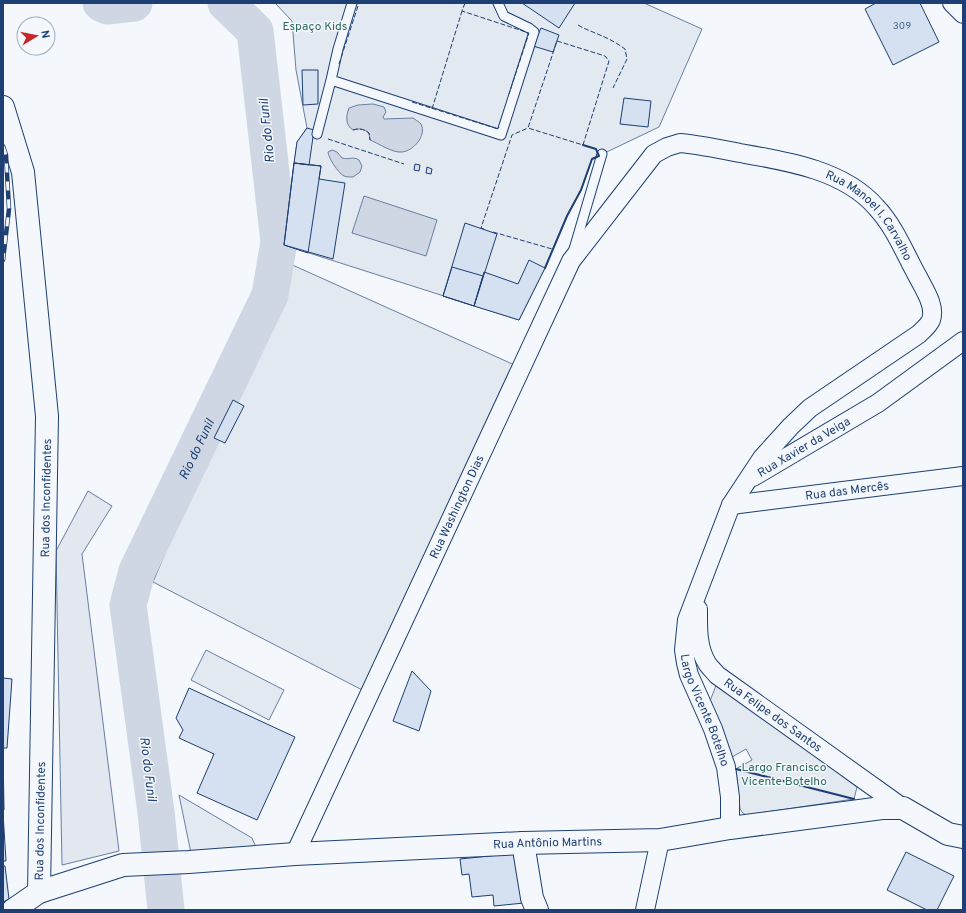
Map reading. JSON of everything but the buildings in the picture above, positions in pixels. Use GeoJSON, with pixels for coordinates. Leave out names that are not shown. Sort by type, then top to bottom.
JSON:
{"type":"FeatureCollection","features":[{"type":"Feature","properties":{"kind":"street"},"geometry":{"type":"LineString","coordinates":[[952,3],[963,14]]}},
{"type":"Feature","properties":{"kind":"street","name":"Rua dos Inconfidentes"},"geometry":{"type":"LineString","coordinates":[[3,107],[23,172],[48,416],[39,892]]}},
{"type":"Feature","properties":{"kind":"street","name":"Rua Manoel I. Carvalho"},"geometry":{"type":"LineString","coordinates":[[571,261],[654,154],[667,147],[680,143],[778,160],[816,170],[842,181],[862,194],[876,206],[889,223],[928,295],[931,305],[931,320],[928,326],[919,334],[810,408],[776,442],[762,458],[746,481]]}},
{"type":"Feature","properties":{"kind":"street","name":"Rua Washington Dias"},"geometry":{"type":"LineString","coordinates":[[295,854],[571,261]]}},
{"type":"Feature","properties":{"kind":"street","name":"Rua Xavier da Veiga"},"geometry":{"type":"LineString","coordinates":[[697,594],[731,505],[746,481],[878,403],[963,341]]}},
{"type":"Feature","properties":{"kind":"street","name":"Rua das Mercês"},"geometry":{"type":"LineString","coordinates":[[731,505],[963,476]]}},
{"type":"Feature","properties":{"kind":"street","name":"Rua Felipe dos Santos"},"geometry":{"type":"LineString","coordinates":[[697,594],[698,634],[701,649],[707,663],[717,675],[903,808],[948,834],[963,837]]}},
{"type":"Feature","properties":{"kind":"street","name":"Largo Vicente Botelho"},"geometry":{"type":"LineString","coordinates":[[697,594],[687,620],[684,650],[689,676],[713,729],[726,767],[730,797],[730,828]]}},
{"type":"Feature","properties":{"kind":"street","name":"Rua Antônio Martins"},"geometry":{"type":"LineString","coordinates":[[13,910],[39,892],[123,865],[189,862],[295,854],[523,844],[660,840],[730,828],[882,808],[903,808]]}},
{"type":"Feature","properties":{"kind":"street"},"geometry":{"type":"LineString","coordinates":[[645,910],[660,840]]}},
{"type":"Feature","properties":{"kind":"street"},"geometry":{"type":"LineString","coordinates":[[523,844],[532,898],[537,910]]}},
{"type":"Feature","properties":{"kind":"lane"},"geometry":{"type":"LineString","coordinates":[[317,134],[338,49],[352,3]]}},
{"type":"Feature","properties":{"kind":"lane"},"geometry":{"type":"LineString","coordinates":[[331,80],[501,135],[534,32],[504,16],[498,3]]}},
{"type":"Feature","properties":{"kind":"lane","name":"Rua Washington Dias"},"geometry":{"type":"LineString","coordinates":[[571,261],[602,154]]}},
{"type":"Feature","properties":{"kind":"green space","name":"Espaço Kids"},"geometry":{"type":"Polygon","coordinates":[[[275,3],[644,3],[702,29],[659,127],[592,159],[581,190],[567,216],[545,268],[519,320],[284,245],[297,142],[307,128],[296,70],[292,21],[275,3]]]}},
{"type":"Feature","properties":{"kind":"green space"},"geometry":{"type":"Polygon","coordinates":[[[288,263],[519,367],[372,695],[153,582],[288,263]]]}},
{"type":"Feature","properties":{"kind":"green space"},"geometry":{"type":"Polygon","coordinates":[[[206,650],[284,690],[269,720],[191,680],[206,650]]]}},
{"type":"Feature","properties":{"kind":"green space","name":"Largo Francisco Vicente Botelho"},"geometry":{"type":"Polygon","coordinates":[[[717,683],[765,716],[857,787],[854,799],[746,815],[743,813],[740,809],[736,769],[752,760],[746,749],[732,757],[710,701],[717,683]]]}},
{"type":"Feature","properties":{"kind":"green space"},"geometry":{"type":"Polygon","coordinates":[[[179,795],[252,838],[258,852],[192,858],[179,795]]]}},
{"type":"Feature","properties":{"kind":"shaded area"},"geometry":{"type":"Polygon","coordinates":[[[373,104],[384,107],[386,112],[383,117],[384,119],[413,118],[421,124],[422,133],[418,142],[406,151],[398,152],[370,140],[369,133],[365,131],[359,129],[353,130],[350,128],[347,123],[349,108],[358,105],[373,104]]]}},
{"type":"Feature","properties":{"kind":"shaded area"},"geometry":{"type":"Polygon","coordinates":[[[332,150],[337,152],[342,158],[355,158],[359,160],[362,166],[360,172],[353,177],[344,176],[336,168],[330,157],[328,152],[332,150]]]}},
{"type":"Feature","properties":{"kind":"shaded area"},"geometry":{"type":"Polygon","coordinates":[[[364,196],[437,220],[426,256],[352,233],[364,196]]]}},
{"type":"Feature","properties":{"kind":"shaded area"},"geometry":{"type":"Polygon","coordinates":[[[88,491],[112,506],[82,554],[119,851],[62,865],[56,551],[88,491]]]}},
{"type":"Feature","properties":{"kind":"waterway","name":"Rio do Funil"},"geometry":{"type":"LineString","coordinates":[[101,3],[107,6],[134,3]]}},
{"type":"Feature","properties":{"kind":"waterway","name":"Rio do Funil"},"geometry":{"type":"LineString","coordinates":[[166,910],[156,812],[128,605],[137,571],[270,295],[279,242],[255,31],[226,3]]}},
{"type":"Feature","properties":{"kind":"railway"},"geometry":{"type":"LineString","coordinates":[[3,146],[6,155],[9,209],[3,260]]}},
{"type":"Feature","properties":{"kind":"fence"},"geometry":{"type":"LineString","coordinates":[[339,64],[359,3]]}},
{"type":"Feature","properties":{"kind":"fence"},"geometry":{"type":"LineString","coordinates":[[465,3],[462,11],[529,33],[509,94]]}},
{"type":"Feature","properties":{"kind":"fence"},"geometry":{"type":"LineString","coordinates":[[432,109],[462,11]]}},
{"type":"Feature","properties":{"kind":"fence"},"geometry":{"type":"LineString","coordinates":[[578,25],[617,43],[625,49],[627,59],[613,88]]}},
{"type":"Feature","properties":{"kind":"fence"},"geometry":{"type":"LineString","coordinates":[[557,41],[605,56],[609,61],[583,145],[528,128],[557,41]]}},
{"type":"Feature","properties":{"kind":"fence"},"geometry":{"type":"LineString","coordinates":[[412,102],[498,129],[499,127]]}},
{"type":"Feature","properties":{"kind":"fence"},"geometry":{"type":"LineString","coordinates":[[484,229],[481,228],[512,135],[528,128]]}},
{"type":"Feature","properties":{"kind":"fence"},"geometry":{"type":"LineString","coordinates":[[353,130],[359,129],[369,133],[370,140]]}},
{"type":"Feature","properties":{"kind":"fence"},"geometry":{"type":"LineString","coordinates":[[328,139],[404,164]]}},
{"type":"Feature","properties":{"kind":"fence"},"geometry":{"type":"LineString","coordinates":[[493,232],[552,249]]}},
{"type":"Feature","properties":{"kind":"wall"},"geometry":{"type":"LineString","coordinates":[[545,268],[567,216],[581,190],[592,159],[599,156],[596,149],[583,145]]}},
{"type":"Feature","properties":{"kind":"wall"},"geometry":{"type":"LineString","coordinates":[[736,769],[854,799]]}}]}
